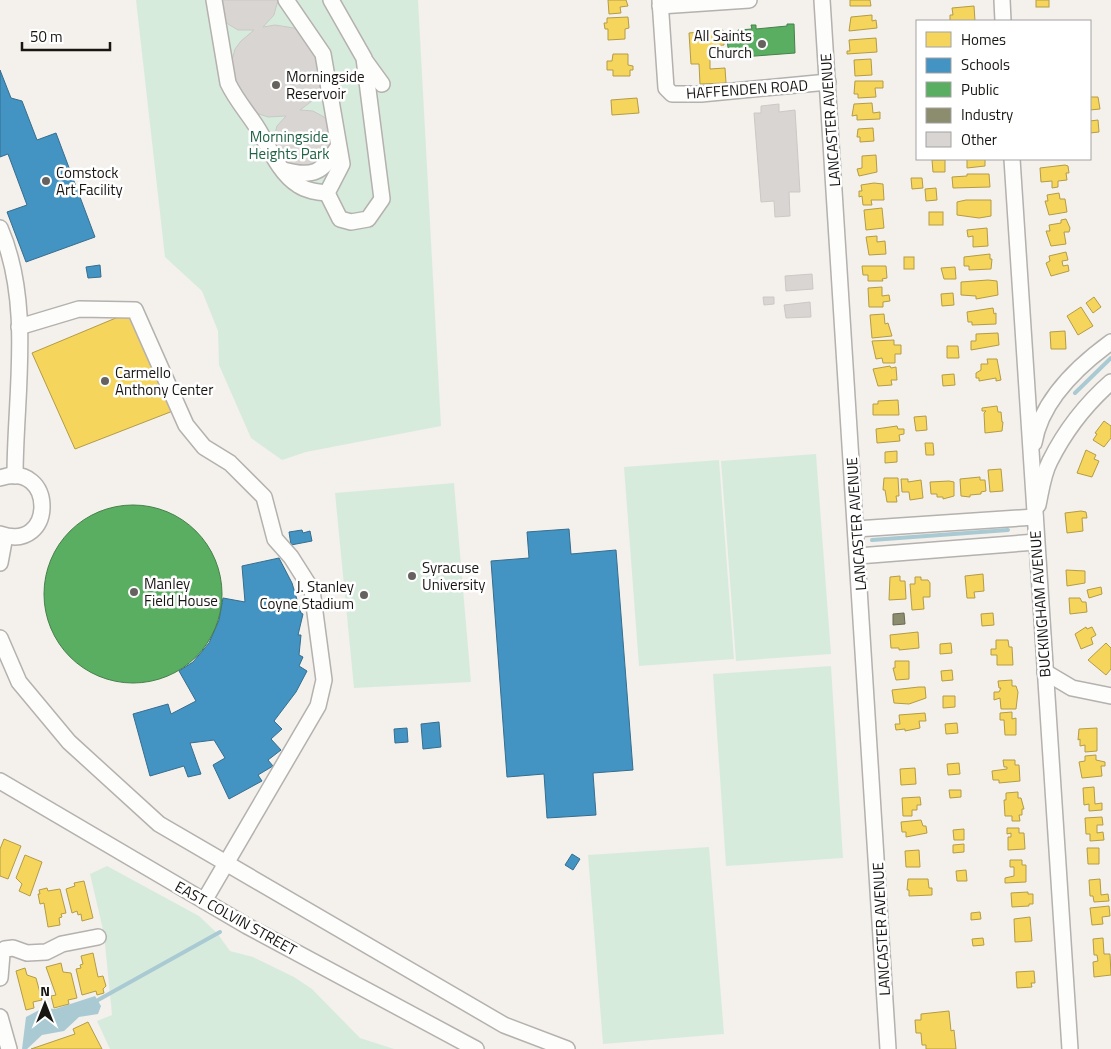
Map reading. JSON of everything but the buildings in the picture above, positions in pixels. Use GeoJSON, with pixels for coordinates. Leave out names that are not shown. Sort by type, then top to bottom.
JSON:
{"type":"FeatureCollection","features":[{"type":"Feature","properties":{"kind":"street"},"geometry":{"type":"LineString","coordinates":[[214,0],[228,84],[234,96],[283,170],[297,184],[310,191],[327,193]]}},
{"type":"Feature","properties":{"kind":"street"},"geometry":{"type":"LineString","coordinates":[[286,0],[323,54],[342,164],[327,193]]}},
{"type":"Feature","properties":{"kind":"street"},"geometry":{"type":"LineString","coordinates":[[331,0],[364,58],[382,84]]}},
{"type":"Feature","properties":{"kind":"street"},"geometry":{"type":"LineString","coordinates":[[660,3],[750,0]]}},
{"type":"Feature","properties":{"kind":"street","name":"LANCASTER AVENUE"},"geometry":{"type":"LineString","coordinates":[[822,0],[888,1049]]}},
{"type":"Feature","properties":{"kind":"street"},"geometry":{"type":"LineString","coordinates":[[1002,0],[1003,20]]}},
{"type":"Feature","properties":{"kind":"street","name":"HAFFENDEN ROAD"},"geometry":{"type":"LineString","coordinates":[[660,3],[666,88],[672,94],[701,94],[828,82]]}},
{"type":"Feature","properties":{"kind":"street"},"geometry":{"type":"LineString","coordinates":[[327,193],[340,218],[351,222],[368,220],[382,199],[364,58]]}},
{"type":"Feature","properties":{"kind":"street"},"geometry":{"type":"LineString","coordinates":[[283,170],[299,174],[319,171],[327,164],[338,147]]}},
{"type":"Feature","properties":{"kind":"street","name":"BUCKINGHAM AVENUE"},"geometry":{"type":"LineString","coordinates":[[1012,160],[1070,1049]]}},
{"type":"Feature","properties":{"kind":"street"},"geometry":{"type":"LineString","coordinates":[[0,228],[15,277],[20,327],[15,476]]}},
{"type":"Feature","properties":{"kind":"street"},"geometry":{"type":"LineString","coordinates":[[20,327],[79,309],[135,310],[186,426],[204,447],[230,463],[264,497],[275,539],[291,557],[312,590],[324,680],[318,706],[204,901]]}},
{"type":"Feature","properties":{"kind":"street"},"geometry":{"type":"LineString","coordinates":[[1031,462],[1038,428],[1053,399],[1086,362],[1111,342]]}},
{"type":"Feature","properties":{"kind":"street"},"geometry":{"type":"LineString","coordinates":[[856,529],[1034,516],[1049,462],[1066,433],[1090,402],[1111,382]]}},
{"type":"Feature","properties":{"kind":"street"},"geometry":{"type":"LineString","coordinates":[[0,478],[15,476],[33,483],[40,492],[43,512],[34,528],[24,535],[3,535],[0,563]]}},
{"type":"Feature","properties":{"kind":"street"},"geometry":{"type":"LineString","coordinates":[[858,556],[1036,542]]}},
{"type":"Feature","properties":{"kind":"street"},"geometry":{"type":"LineString","coordinates":[[0,638],[19,682],[69,742],[159,824],[504,1025],[568,1049]]}},
{"type":"Feature","properties":{"kind":"street"},"geometry":{"type":"LineString","coordinates":[[1045,672],[1072,688],[1111,696]]}},
{"type":"Feature","properties":{"kind":"street","name":"EAST COLVIN STREET"},"geometry":{"type":"LineString","coordinates":[[0,781],[204,901],[476,1049]]}},
{"type":"Feature","properties":{"kind":"street"},"geometry":{"type":"LineString","coordinates":[[0,978],[2,954],[5,949],[13,948],[27,953],[46,952],[62,944],[98,937]]}},
{"type":"Feature","properties":{"kind":"street"},"geometry":{"type":"LineString","coordinates":[[0,1017],[9,1049]]}},
{"type":"Feature","properties":{"kind":"green space","name":"Morningside Heights Park"},"geometry":{"type":"Polygon","coordinates":[[[136,0],[418,0],[441,426],[306,452],[282,460],[251,438],[219,365],[218,331],[202,291],[165,257],[136,0]]]}},
{"type":"Feature","properties":{"kind":"green space"},"geometry":{"type":"Polygon","coordinates":[[[816,454],[831,654],[736,661],[721,461],[816,454]]]}},
{"type":"Feature","properties":{"kind":"green space"},"geometry":{"type":"Polygon","coordinates":[[[719,460],[734,659],[639,666],[624,467],[719,460]]]}},
{"type":"Feature","properties":{"kind":"green space"},"geometry":{"type":"Polygon","coordinates":[[[454,483],[471,682],[354,688],[335,493],[454,483]]]}},
{"type":"Feature","properties":{"kind":"green space"},"geometry":{"type":"Polygon","coordinates":[[[831,666],[843,858],[726,866],[713,674],[831,666]]]}},
{"type":"Feature","properties":{"kind":"green space"},"geometry":{"type":"Polygon","coordinates":[[[709,847],[724,1034],[603,1044],[588,855],[709,847]]]}},
{"type":"Feature","properties":{"kind":"green space"},"geometry":{"type":"Polygon","coordinates":[[[107,866],[199,916],[217,933],[230,951],[253,957],[294,977],[312,989],[360,1038],[394,1049],[110,1049],[97,1021],[112,1015],[104,934],[90,874],[107,866]]]}},
{"type":"Feature","properties":{"kind":"water"},"geometry":{"type":"Polygon","coordinates":[[[95,996],[101,1006],[98,1014],[79,1017],[64,1031],[42,1035],[27,1049],[22,1049],[26,1017],[43,1008],[55,1009],[95,996]]]}},
{"type":"Feature","properties":{"kind":"waterway"},"geometry":{"type":"LineString","coordinates":[[1075,393],[1111,358]]}},
{"type":"Feature","properties":{"kind":"waterway"},"geometry":{"type":"LineString","coordinates":[[872,540],[1008,530]]}},
{"type":"Feature","properties":{"kind":"waterway"},"geometry":{"type":"LineString","coordinates":[[98,1000],[220,932]]}},
{"type":"Feature","properties":{"kind":"place","name":"All Saints Church"},"geometry":{"type":"Point","coordinates":[762,44]}},
{"type":"Feature","properties":{"kind":"place","name":"Morningside Reservoir"},"geometry":{"type":"Point","coordinates":[276,85]}},
{"type":"Feature","properties":{"kind":"place","name":"Comstock Art Facility"},"geometry":{"type":"Point","coordinates":[46,181]}},
{"type":"Feature","properties":{"kind":"place","name":"Carmello Anthony Center"},"geometry":{"type":"Point","coordinates":[105,381]}},
{"type":"Feature","properties":{"kind":"place","name":"Syracuse University"},"geometry":{"type":"Point","coordinates":[412,576]}},
{"type":"Feature","properties":{"kind":"place","name":"Manley Field House"},"geometry":{"type":"Point","coordinates":[134,592]}},
{"type":"Feature","properties":{"kind":"place","name":"J. Stanley Coyne Stadium"},"geometry":{"type":"Point","coordinates":[364,595]}}]}
